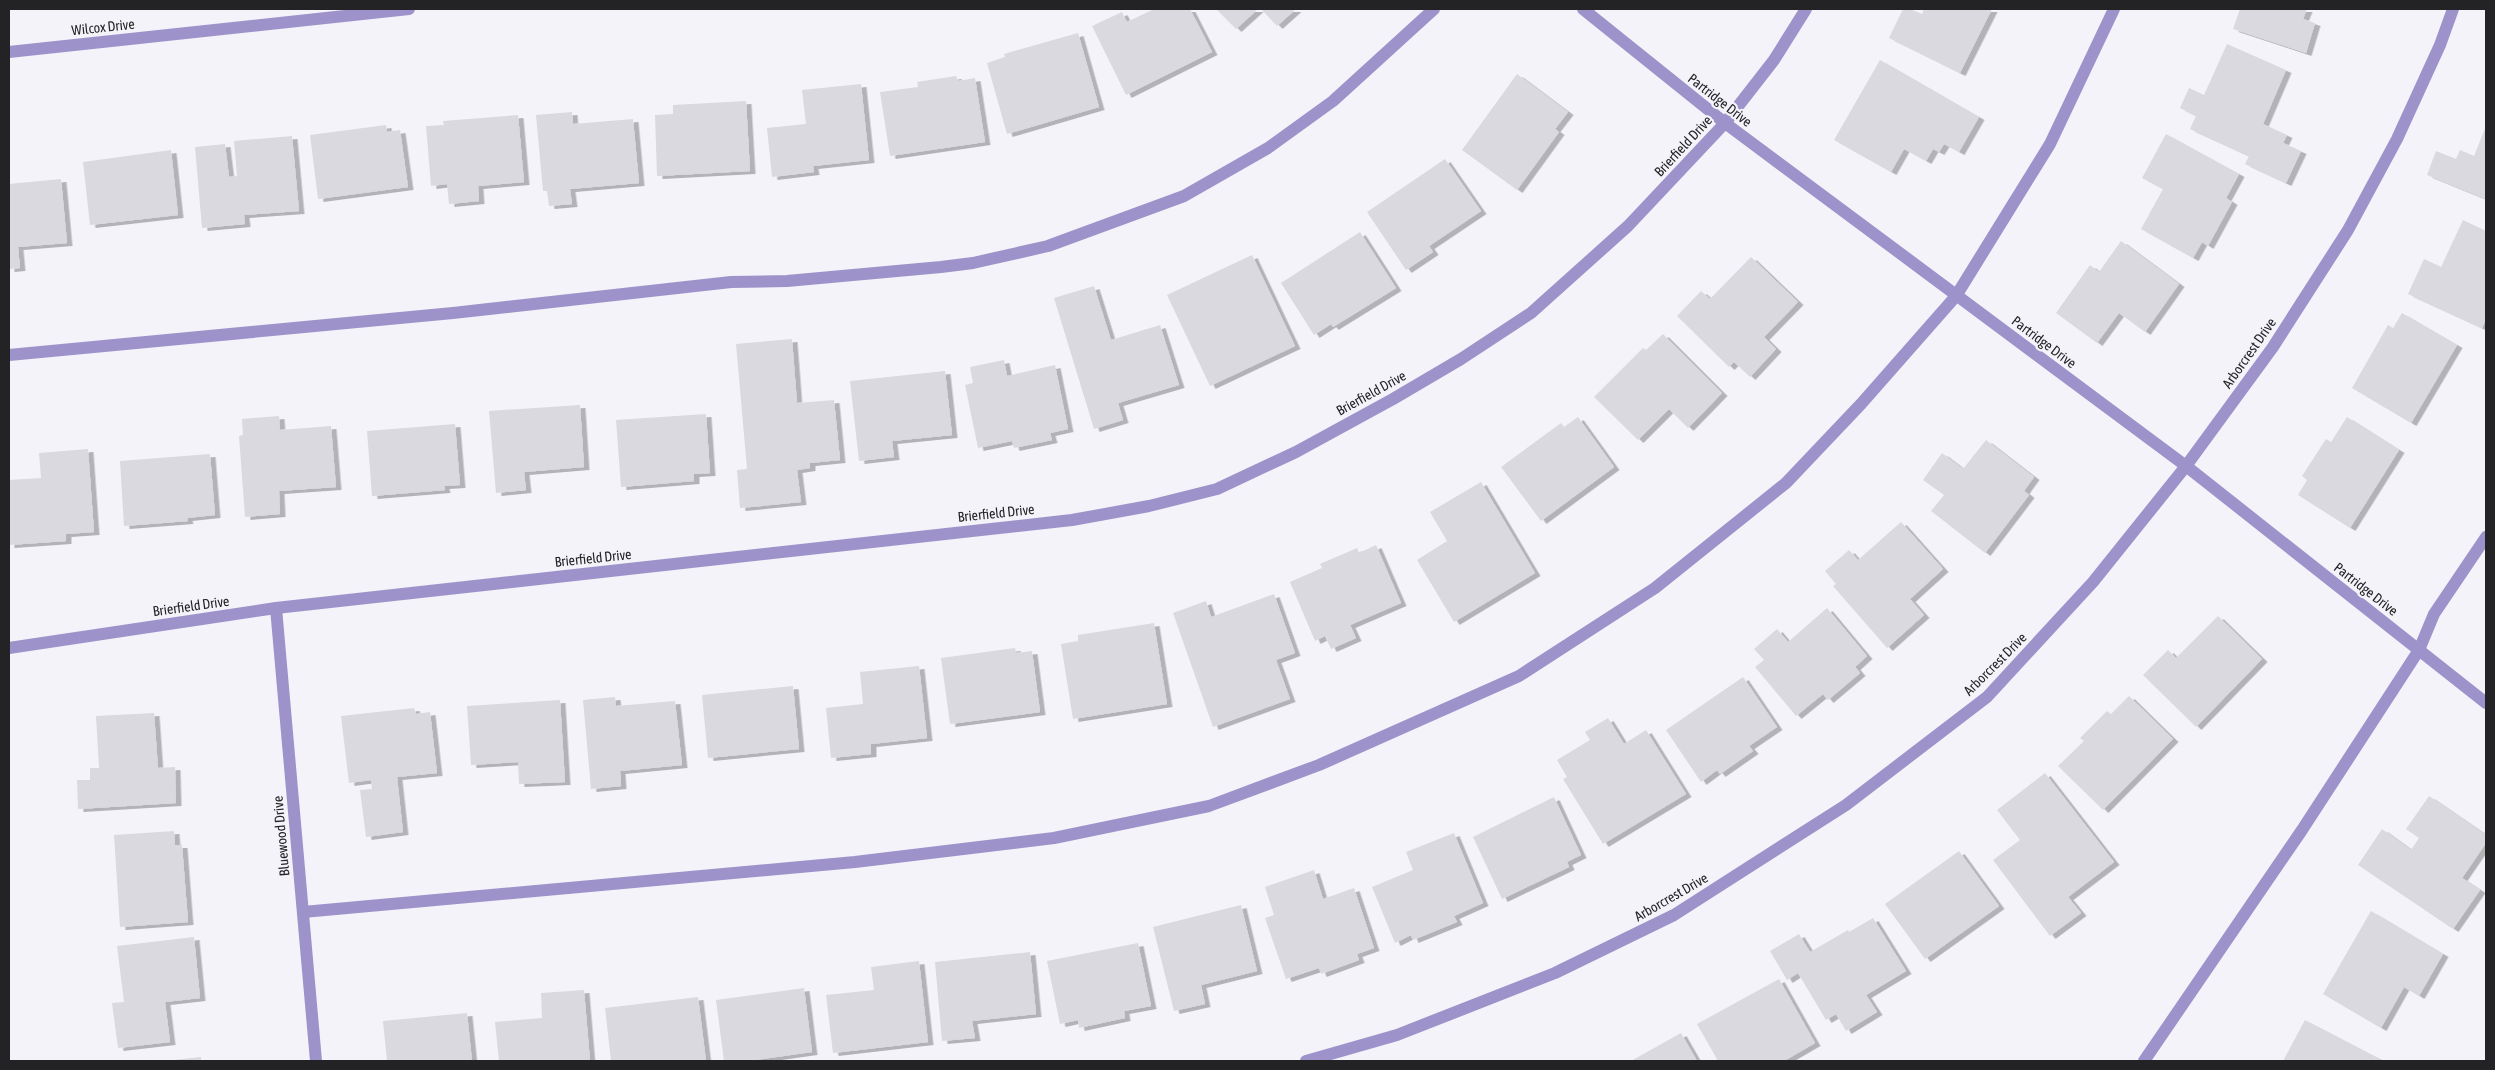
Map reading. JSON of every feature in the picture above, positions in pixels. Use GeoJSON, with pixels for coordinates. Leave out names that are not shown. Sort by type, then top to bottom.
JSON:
{"type":"FeatureCollection","features":[{"type":"Feature","properties":{"kind":"street","name":"Wilcox Drive"},"geometry":{"type":"LineString","coordinates":[[9,52],[409,9]]}},
{"type":"Feature","properties":{"kind":"street"},"geometry":{"type":"LineString","coordinates":[[9,356],[454,313],[731,282],[787,282],[973,264],[1048,246],[1184,196],[1268,148],[1333,101],[1434,9]]}},
{"type":"Feature","properties":{"kind":"street","name":"Partridge Drive"},"geometry":{"type":"LineString","coordinates":[[1582,9],[1725,124],[2186,466],[2486,703]]}},
{"type":"Feature","properties":{"kind":"street","name":"Brierfield Drive"},"geometry":{"type":"LineString","coordinates":[[9,648],[276,608],[1072,520],[1149,506],[1217,489],[1296,452],[1393,399],[1531,314],[1628,226],[1725,124],[1774,60],[1806,9]]}},
{"type":"Feature","properties":{"kind":"street"},"geometry":{"type":"LineString","coordinates":[[303,912],[854,862],[1054,838],[1209,806],[1318,765],[1519,676],[1655,588],[1786,483],[1861,404],[1956,296],[2050,144],[2114,9]]}},
{"type":"Feature","properties":{"kind":"street","name":"Arborcrest Drive"},"geometry":{"type":"LineString","coordinates":[[1306,1061],[1397,1035],[1555,973],[1674,915],[1846,805],[1987,697],[2094,582],[2186,466],[2273,347],[2348,230],[2397,139],[2440,46],[2453,9]]}},
{"type":"Feature","properties":{"kind":"street"},"geometry":{"type":"LineString","coordinates":[[2144,1061],[2302,830],[2419,650],[2434,614],[2486,537]]}},
{"type":"Feature","properties":{"kind":"street","name":"Bluewood Drive"},"geometry":{"type":"LineString","coordinates":[[276,608],[316,1061]]}},
{"type":"Feature","properties":{"kind":"building"},"geometry":{"type":"Polygon","coordinates":[[[1154,9],[1190,9],[1212,52],[1126,95],[1092,26],[1122,12],[1127,22],[1154,9]]]}},
{"type":"Feature","properties":{"kind":"building"},"geometry":{"type":"Polygon","coordinates":[[[1216,9],[1258,9],[1236,29],[1216,9]]]}},
{"type":"Feature","properties":{"kind":"building"},"geometry":{"type":"Polygon","coordinates":[[[1261,9],[1296,9],[1277,26],[1261,9]]]}},
{"type":"Feature","properties":{"kind":"building"},"geometry":{"type":"Polygon","coordinates":[[[1903,9],[1910,9],[1922,14],[1924,9],[1992,9],[1960,73],[1889,38],[1903,9]]]}},
{"type":"Feature","properties":{"kind":"building"},"geometry":{"type":"Polygon","coordinates":[[[2240,9],[2307,9],[2303,19],[2315,23],[2306,53],[2233,29],[2240,9]]]}},
{"type":"Feature","properties":{"kind":"building"},"geometry":{"type":"Polygon","coordinates":[[[1078,33],[1099,107],[1007,134],[987,63],[1005,57],[1004,54],[1078,33]]]}},
{"type":"Feature","properties":{"kind":"building"},"geometry":{"type":"Polygon","coordinates":[[[2227,44],[2286,70],[2263,124],[2287,135],[2283,143],[2301,151],[2286,183],[2245,164],[2249,156],[2190,129],[2196,116],[2180,108],[2189,88],[2204,95],[2227,44]]]}},
{"type":"Feature","properties":{"kind":"building"},"geometry":{"type":"Polygon","coordinates":[[[1880,60],[1979,117],[1959,152],[1944,144],[1939,152],[1933,149],[1926,161],[1904,149],[1891,172],[1834,140],[1880,60]]]}},
{"type":"Feature","properties":{"kind":"building"},"geometry":{"type":"Polygon","coordinates":[[[1517,74],[1568,112],[1555,129],[1559,132],[1517,190],[1462,150],[1517,74]]]}},
{"type":"Feature","properties":{"kind":"building"},"geometry":{"type":"Polygon","coordinates":[[[956,76],[958,81],[975,78],[985,142],[890,156],[880,92],[918,87],[917,82],[956,76]]]}},
{"type":"Feature","properties":{"kind":"building"},"geometry":{"type":"Polygon","coordinates":[[[861,84],[869,160],[813,166],[814,172],[772,177],[767,128],[806,124],[802,90],[861,84]]]}},
{"type":"Feature","properties":{"kind":"building"},"geometry":{"type":"Polygon","coordinates":[[[746,101],[750,171],[657,176],[655,115],[673,114],[673,105],[746,101]]]}},
{"type":"Feature","properties":{"kind":"building"},"geometry":{"type":"Polygon","coordinates":[[[572,112],[573,124],[633,119],[639,183],[570,189],[572,204],[549,206],[547,191],[543,191],[536,115],[572,112]]]}},
{"type":"Feature","properties":{"kind":"building"},"geometry":{"type":"Polygon","coordinates":[[[518,115],[524,182],[478,186],[479,201],[449,204],[447,184],[431,186],[426,126],[444,125],[443,121],[518,115]]]}},
{"type":"Feature","properties":{"kind":"building"},"geometry":{"type":"Polygon","coordinates":[[[386,125],[387,132],[400,130],[408,187],[318,199],[310,135],[386,125]]]}},
{"type":"Feature","properties":{"kind":"building"},"geometry":{"type":"Polygon","coordinates":[[[2486,126],[2486,199],[2427,175],[2436,151],[2456,159],[2460,150],[2474,156],[2486,126]]]}},
{"type":"Feature","properties":{"kind":"building"},"geometry":{"type":"Polygon","coordinates":[[[2166,134],[2239,174],[2226,198],[2232,202],[2208,246],[2202,242],[2193,258],[2141,229],[2163,189],[2142,178],[2166,134]]]}},
{"type":"Feature","properties":{"kind":"building"},"geometry":{"type":"Polygon","coordinates":[[[292,136],[299,211],[244,215],[245,224],[202,228],[195,147],[225,144],[229,177],[237,176],[234,141],[292,136]]]}},
{"type":"Feature","properties":{"kind":"building"},"geometry":{"type":"Polygon","coordinates":[[[171,150],[178,215],[90,225],[83,162],[171,150]]]}},
{"type":"Feature","properties":{"kind":"building"},"geometry":{"type":"Polygon","coordinates":[[[1445,159],[1481,211],[1429,246],[1433,252],[1406,270],[1367,212],[1445,159]]]}},
{"type":"Feature","properties":{"kind":"building"},"geometry":{"type":"Polygon","coordinates":[[[61,179],[67,243],[18,247],[20,268],[9,269],[9,184],[61,179]]]}},
{"type":"Feature","properties":{"kind":"building"},"geometry":{"type":"Polygon","coordinates":[[[2463,220],[2486,231],[2486,319],[2482,328],[2408,294],[2424,259],[2441,267],[2463,220]]]}},
{"type":"Feature","properties":{"kind":"building"},"geometry":{"type":"Polygon","coordinates":[[[1360,232],[1396,288],[1333,327],[1331,324],[1314,335],[1281,283],[1360,232]]]}},
{"type":"Feature","properties":{"kind":"building"},"geometry":{"type":"Polygon","coordinates":[[[2121,241],[2179,284],[2145,332],[2119,313],[2097,343],[2056,313],[2090,265],[2099,272],[2121,241]]]}},
{"type":"Feature","properties":{"kind":"building"},"geometry":{"type":"Polygon","coordinates":[[[1252,255],[1295,346],[1210,386],[1167,295],[1252,255]]]}},
{"type":"Feature","properties":{"kind":"building"},"geometry":{"type":"Polygon","coordinates":[[[1751,257],[1798,302],[1764,337],[1776,349],[1750,377],[1734,362],[1729,367],[1677,316],[1701,291],[1710,299],[1751,257]]]}},
{"type":"Feature","properties":{"kind":"building"},"geometry":{"type":"Polygon","coordinates":[[[1094,286],[1111,340],[1160,325],[1179,385],[1118,403],[1123,420],[1094,429],[1054,298],[1094,286]]]}},
{"type":"Feature","properties":{"kind":"building"},"geometry":{"type":"Polygon","coordinates":[[[2402,313],[2457,345],[2411,423],[2352,388],[2388,325],[2393,328],[2402,313]]]}},
{"type":"Feature","properties":{"kind":"building"},"geometry":{"type":"Polygon","coordinates":[[[1663,334],[1722,393],[1688,428],[1669,409],[1638,440],[1594,397],[1643,348],[1646,350],[1663,334]]]}},
{"type":"Feature","properties":{"kind":"building"},"geometry":{"type":"Polygon","coordinates":[[[792,339],[797,403],[834,400],[840,460],[810,463],[810,468],[797,470],[801,502],[740,508],[737,470],[747,469],[736,344],[792,339]]]}},
{"type":"Feature","properties":{"kind":"building"},"geometry":{"type":"Polygon","coordinates":[[[1004,360],[1007,376],[1055,365],[1068,429],[1050,433],[1052,440],[1014,448],[1012,441],[978,448],[965,385],[973,383],[970,367],[1004,360]]]}},
{"type":"Feature","properties":{"kind":"building"},"geometry":{"type":"Polygon","coordinates":[[[945,371],[952,435],[892,441],[894,457],[859,461],[850,381],[945,371]]]}},
{"type":"Feature","properties":{"kind":"building"},"geometry":{"type":"Polygon","coordinates":[[[580,405],[584,467],[524,472],[526,490],[496,493],[489,411],[580,405]]]}},
{"type":"Feature","properties":{"kind":"building"},"geometry":{"type":"Polygon","coordinates":[[[706,414],[710,473],[694,474],[694,481],[621,487],[616,420],[706,414]]]}},
{"type":"Feature","properties":{"kind":"building"},"geometry":{"type":"Polygon","coordinates":[[[279,416],[280,430],[331,426],[336,487],[279,491],[280,514],[245,517],[239,436],[243,435],[242,419],[279,416]]]}},
{"type":"Feature","properties":{"kind":"building"},"geometry":{"type":"Polygon","coordinates":[[[1578,417],[1614,467],[1541,521],[1501,467],[1561,423],[1564,427],[1578,417]]]}},
{"type":"Feature","properties":{"kind":"building"},"geometry":{"type":"Polygon","coordinates":[[[2347,417],[2399,450],[2350,528],[2298,495],[2307,480],[2302,476],[2326,439],[2331,442],[2347,417]]]}},
{"type":"Feature","properties":{"kind":"building"},"geometry":{"type":"Polygon","coordinates":[[[455,424],[460,485],[444,486],[445,490],[372,496],[367,431],[455,424]]]}},
{"type":"Feature","properties":{"kind":"building"},"geometry":{"type":"Polygon","coordinates":[[[1986,440],[2034,477],[2024,491],[2029,495],[1985,553],[1931,511],[1944,495],[1923,480],[1942,453],[1963,469],[1986,440]]]}},
{"type":"Feature","properties":{"kind":"building"},"geometry":{"type":"Polygon","coordinates":[[[88,449],[94,532],[66,534],[66,541],[9,545],[9,480],[41,478],[39,453],[88,449]]]}},
{"type":"Feature","properties":{"kind":"building"},"geometry":{"type":"Polygon","coordinates":[[[210,454],[215,515],[187,518],[188,521],[124,526],[120,461],[210,454]]]}},
{"type":"Feature","properties":{"kind":"building"},"geometry":{"type":"Polygon","coordinates":[[[1481,482],[1535,573],[1454,622],[1417,560],[1447,541],[1430,512],[1481,482]]]}},
{"type":"Feature","properties":{"kind":"building"},"geometry":{"type":"Polygon","coordinates":[[[1901,522],[1943,569],[1910,599],[1924,615],[1887,648],[1833,586],[1836,584],[1825,571],[1849,550],[1858,560],[1901,522]]]}},
{"type":"Feature","properties":{"kind":"building"},"geometry":{"type":"Polygon","coordinates":[[[1376,545],[1401,603],[1350,625],[1356,638],[1331,649],[1325,636],[1315,641],[1290,582],[1322,568],[1320,564],[1357,548],[1359,553],[1376,545]]]}},
{"type":"Feature","properties":{"kind":"building"},"geometry":{"type":"Polygon","coordinates":[[[1274,594],[1295,653],[1276,660],[1290,699],[1213,727],[1173,613],[1206,601],[1211,617],[1274,594]]]}},
{"type":"Feature","properties":{"kind":"building"},"geometry":{"type":"Polygon","coordinates":[[[1827,608],[1867,656],[1855,667],[1860,673],[1828,700],[1823,694],[1796,716],[1755,667],[1764,660],[1754,649],[1777,629],[1788,642],[1827,608]]]}},
{"type":"Feature","properties":{"kind":"building"},"geometry":{"type":"Polygon","coordinates":[[[2218,616],[2262,659],[2196,727],[2143,675],[2168,650],[2176,658],[2218,616]]]}},
{"type":"Feature","properties":{"kind":"building"},"geometry":{"type":"Polygon","coordinates":[[[1154,623],[1167,704],[1073,719],[1061,644],[1078,641],[1078,635],[1154,623]]]}},
{"type":"Feature","properties":{"kind":"building"},"geometry":{"type":"Polygon","coordinates":[[[1015,648],[1016,653],[1032,651],[1040,712],[950,724],[941,658],[1015,648]]]}},
{"type":"Feature","properties":{"kind":"building"},"geometry":{"type":"Polygon","coordinates":[[[919,666],[927,738],[871,744],[871,754],[831,758],[826,708],[863,704],[860,672],[919,666]]]}},
{"type":"Feature","properties":{"kind":"building"},"geometry":{"type":"Polygon","coordinates":[[[1743,677],[1777,727],[1749,746],[1753,751],[1720,774],[1717,770],[1701,782],[1666,730],[1743,677]]]}},
{"type":"Feature","properties":{"kind":"building"},"geometry":{"type":"Polygon","coordinates":[[[793,686],[799,749],[708,758],[702,695],[793,686]]]}},
{"type":"Feature","properties":{"kind":"building"},"geometry":{"type":"Polygon","coordinates":[[[2129,696],[2173,739],[2103,810],[2058,766],[2084,741],[2080,738],[2107,711],[2111,714],[2129,696]]]}},
{"type":"Feature","properties":{"kind":"building"},"geometry":{"type":"Polygon","coordinates":[[[615,697],[616,706],[675,701],[682,765],[620,771],[621,786],[591,789],[583,700],[615,697]]]}},
{"type":"Feature","properties":{"kind":"building"},"geometry":{"type":"Polygon","coordinates":[[[560,700],[565,782],[519,784],[518,762],[471,765],[467,706],[560,700]]]}},
{"type":"Feature","properties":{"kind":"building"},"geometry":{"type":"Polygon","coordinates":[[[414,708],[416,714],[430,712],[437,773],[397,777],[403,832],[366,837],[360,790],[372,789],[371,780],[349,783],[341,716],[414,708]]]}},
{"type":"Feature","properties":{"kind":"building"},"geometry":{"type":"Polygon","coordinates":[[[154,713],[158,768],[175,767],[176,803],[78,809],[77,780],[90,780],[90,768],[99,768],[96,716],[154,713]]]}},
{"type":"Feature","properties":{"kind":"building"},"geometry":{"type":"Polygon","coordinates":[[[1608,718],[1624,744],[1646,730],[1686,794],[1603,844],[1563,779],[1567,777],[1557,760],[1590,740],[1585,732],[1608,718]]]}},
{"type":"Feature","properties":{"kind":"building"},"geometry":{"type":"Polygon","coordinates":[[[2045,773],[2114,862],[2068,897],[2081,913],[2050,936],[1993,860],[2020,840],[1997,810],[2045,773]]]}},
{"type":"Feature","properties":{"kind":"building"},"geometry":{"type":"Polygon","coordinates":[[[2429,796],[2486,835],[2486,843],[2462,878],[2480,890],[2453,929],[2358,865],[2382,829],[2411,850],[2419,838],[2406,829],[2429,796]]]}},
{"type":"Feature","properties":{"kind":"building"},"geometry":{"type":"Polygon","coordinates":[[[1554,797],[1581,855],[1567,862],[1569,867],[1502,899],[1473,837],[1554,797]]]}},
{"type":"Feature","properties":{"kind":"building"},"geometry":{"type":"Polygon","coordinates":[[[174,831],[175,845],[182,845],[188,922],[120,927],[114,835],[174,831]]]}},
{"type":"Feature","properties":{"kind":"building"},"geometry":{"type":"Polygon","coordinates":[[[1454,833],[1483,903],[1454,916],[1457,922],[1413,940],[1411,935],[1395,943],[1372,887],[1413,870],[1406,852],[1454,833]]]}},
{"type":"Feature","properties":{"kind":"building"},"geometry":{"type":"Polygon","coordinates":[[[1959,851],[1999,906],[1925,959],[1885,904],[1959,851]]]}},
{"type":"Feature","properties":{"kind":"building"},"geometry":{"type":"Polygon","coordinates":[[[1314,870],[1323,899],[1354,888],[1374,948],[1357,954],[1359,960],[1321,974],[1319,968],[1286,979],[1265,918],[1274,915],[1265,887],[1314,870]]]}},
{"type":"Feature","properties":{"kind":"building"},"geometry":{"type":"Polygon","coordinates":[[[1241,905],[1257,971],[1201,985],[1205,1004],[1174,1011],[1153,927],[1241,905]]]}},
{"type":"Feature","properties":{"kind":"building"},"geometry":{"type":"Polygon","coordinates":[[[2371,911],[2443,954],[2419,996],[2404,987],[2381,1028],[2323,994],[2371,911]]]}},
{"type":"Feature","properties":{"kind":"building"},"geometry":{"type":"Polygon","coordinates":[[[1873,918],[1906,971],[1866,995],[1877,1012],[1846,1031],[1836,1014],[1826,1020],[1798,973],[1787,980],[1770,951],[1799,934],[1810,952],[1873,918]]]}},
{"type":"Feature","properties":{"kind":"building"},"geometry":{"type":"Polygon","coordinates":[[[194,937],[200,998],[165,1002],[170,1042],[118,1048],[112,1003],[124,1002],[117,946],[194,937]]]}},
{"type":"Feature","properties":{"kind":"building"},"geometry":{"type":"Polygon","coordinates":[[[1138,943],[1151,1006],[1124,1011],[1125,1018],[1079,1028],[1078,1020],[1060,1024],[1047,961],[1138,943]]]}},
{"type":"Feature","properties":{"kind":"building"},"geometry":{"type":"Polygon","coordinates":[[[1030,952],[1036,1014],[972,1021],[975,1038],[942,1041],[935,962],[1030,952]]]}},
{"type":"Feature","properties":{"kind":"building"},"geometry":{"type":"Polygon","coordinates":[[[919,961],[928,1042],[833,1053],[826,995],[874,990],[871,967],[919,961]]]}},
{"type":"Feature","properties":{"kind":"building"},"geometry":{"type":"Polygon","coordinates":[[[1779,979],[1815,1043],[1784,1061],[1718,1061],[1697,1024],[1779,979]]]}},
{"type":"Feature","properties":{"kind":"building"},"geometry":{"type":"Polygon","coordinates":[[[804,988],[812,1052],[748,1061],[724,1061],[716,1000],[804,988]]]}},
{"type":"Feature","properties":{"kind":"building"},"geometry":{"type":"Polygon","coordinates":[[[584,990],[590,1061],[499,1061],[495,1022],[542,1018],[541,993],[584,990]]]}},
{"type":"Feature","properties":{"kind":"building"},"geometry":{"type":"Polygon","coordinates":[[[698,997],[706,1061],[611,1061],[605,1008],[698,997]]]}},
{"type":"Feature","properties":{"kind":"building"},"geometry":{"type":"Polygon","coordinates":[[[467,1013],[472,1061],[387,1061],[383,1021],[467,1013]]]}},
{"type":"Feature","properties":{"kind":"building"},"geometry":{"type":"Polygon","coordinates":[[[2305,1020],[2380,1059],[2378,1061],[2283,1061],[2305,1020]]]}},
{"type":"Feature","properties":{"kind":"building"},"geometry":{"type":"Polygon","coordinates":[[[1681,1033],[1697,1061],[1631,1061],[1681,1033]]]}},
{"type":"Feature","properties":{"kind":"building"},"geometry":{"type":"Polygon","coordinates":[[[201,1057],[201,1061],[173,1061],[173,1060],[201,1057]]]}}]}
